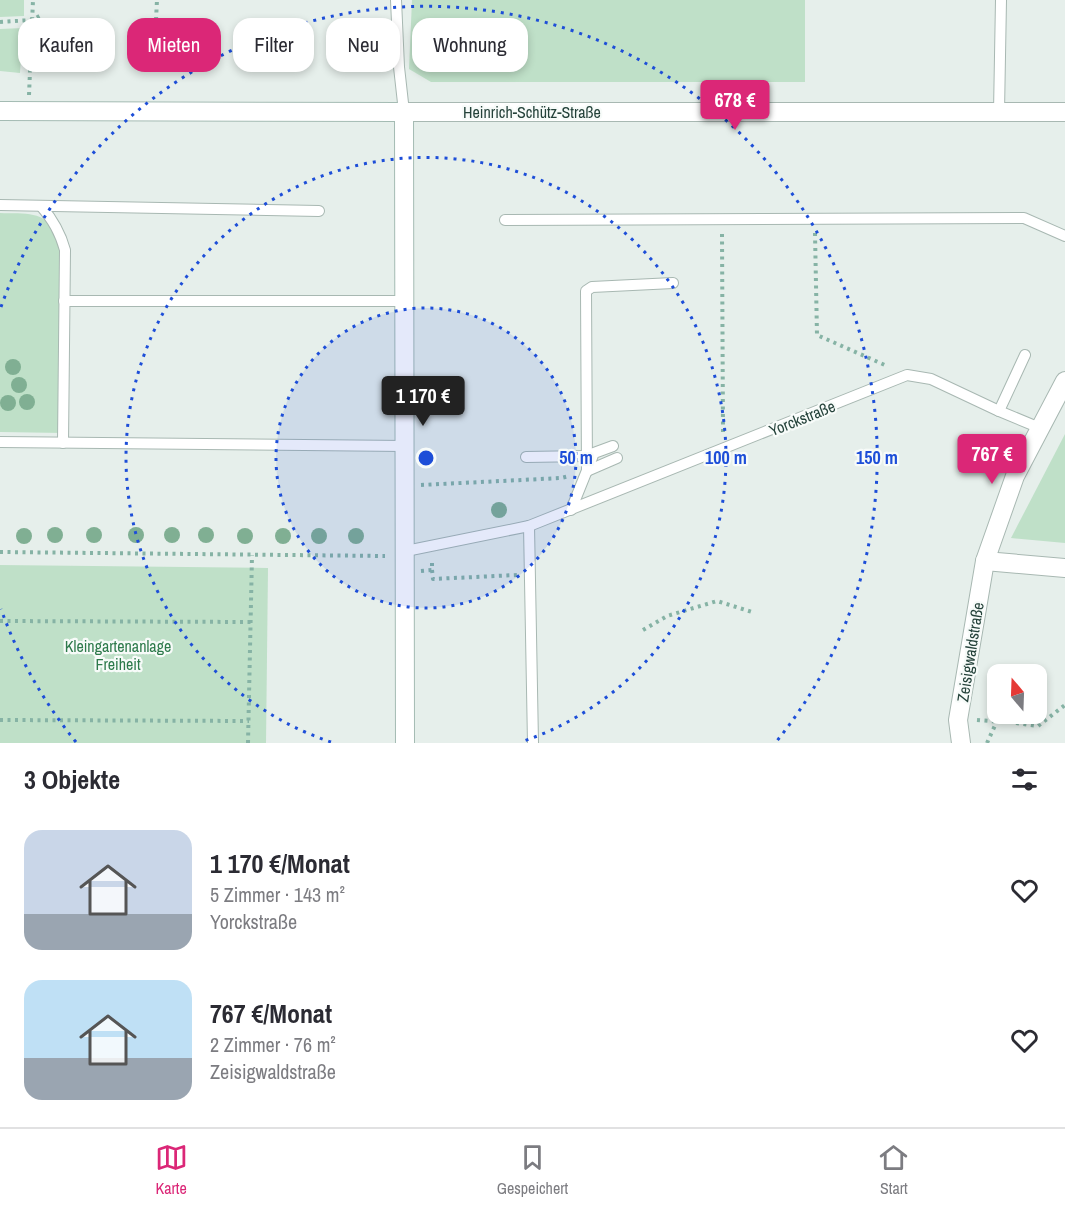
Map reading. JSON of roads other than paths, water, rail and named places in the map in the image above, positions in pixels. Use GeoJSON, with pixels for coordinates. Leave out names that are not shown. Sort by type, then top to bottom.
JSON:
{"type":"FeatureCollection","features":[{"type":"Feature","properties":{"kind":"street","name":"Heinrich-Schütz-Straße"},"geometry":{"type":"LineString","coordinates":[[0,111],[1065,112]]}},
{"type":"Feature","properties":{"kind":"street"},"geometry":{"type":"LineString","coordinates":[[404,112],[405,743]]}},
{"type":"Feature","properties":{"kind":"street","name":"Zeisigwaldstraße"},"geometry":{"type":"LineString","coordinates":[[961,743],[958,720],[985,561],[1015,476],[1065,381]]}},
{"type":"Feature","properties":{"kind":"street"},"geometry":{"type":"LineString","coordinates":[[985,561],[1065,568]]}},
{"type":"Feature","properties":{"kind":"lane"},"geometry":{"type":"LineString","coordinates":[[396,0],[404,112]]}},
{"type":"Feature","properties":{"kind":"lane"},"geometry":{"type":"LineString","coordinates":[[999,112],[1001,0]]}},
{"type":"Feature","properties":{"kind":"lane"},"geometry":{"type":"LineString","coordinates":[[0,205],[319,211]]}},
{"type":"Feature","properties":{"kind":"lane"},"geometry":{"type":"LineString","coordinates":[[40,206],[56,226],[65,250],[63,443]]}},
{"type":"Feature","properties":{"kind":"lane"},"geometry":{"type":"LineString","coordinates":[[505,220],[1024,218],[1065,236]]}},
{"type":"Feature","properties":{"kind":"lane"},"geometry":{"type":"LineString","coordinates":[[587,471],[586,291],[592,287],[673,282]]}},
{"type":"Feature","properties":{"kind":"lane"},"geometry":{"type":"LineString","coordinates":[[64,301],[405,301]]}},
{"type":"Feature","properties":{"kind":"lane"},"geometry":{"type":"LineString","coordinates":[[1025,355],[999,411],[1040,428]]}},
{"type":"Feature","properties":{"kind":"lane","name":"Yorckstraße"},"geometry":{"type":"LineString","coordinates":[[406,551],[529,526],[907,375],[931,379],[999,411]]}},
{"type":"Feature","properties":{"kind":"lane"},"geometry":{"type":"LineString","coordinates":[[0,442],[405,446]]}},
{"type":"Feature","properties":{"kind":"lane"},"geometry":{"type":"LineString","coordinates":[[571,510],[594,453],[613,446]]}},
{"type":"Feature","properties":{"kind":"lane"},"geometry":{"type":"LineString","coordinates":[[526,457],[587,456]]}},
{"type":"Feature","properties":{"kind":"lane"},"geometry":{"type":"LineString","coordinates":[[587,471],[617,458]]}},
{"type":"Feature","properties":{"kind":"lane"},"geometry":{"type":"LineString","coordinates":[[529,526],[533,743]]}},
{"type":"Feature","properties":{"kind":"park label","name":"Kleingartenanlage Freiheit"},"geometry":{"type":"Point","coordinates":[118,655]}}]}
